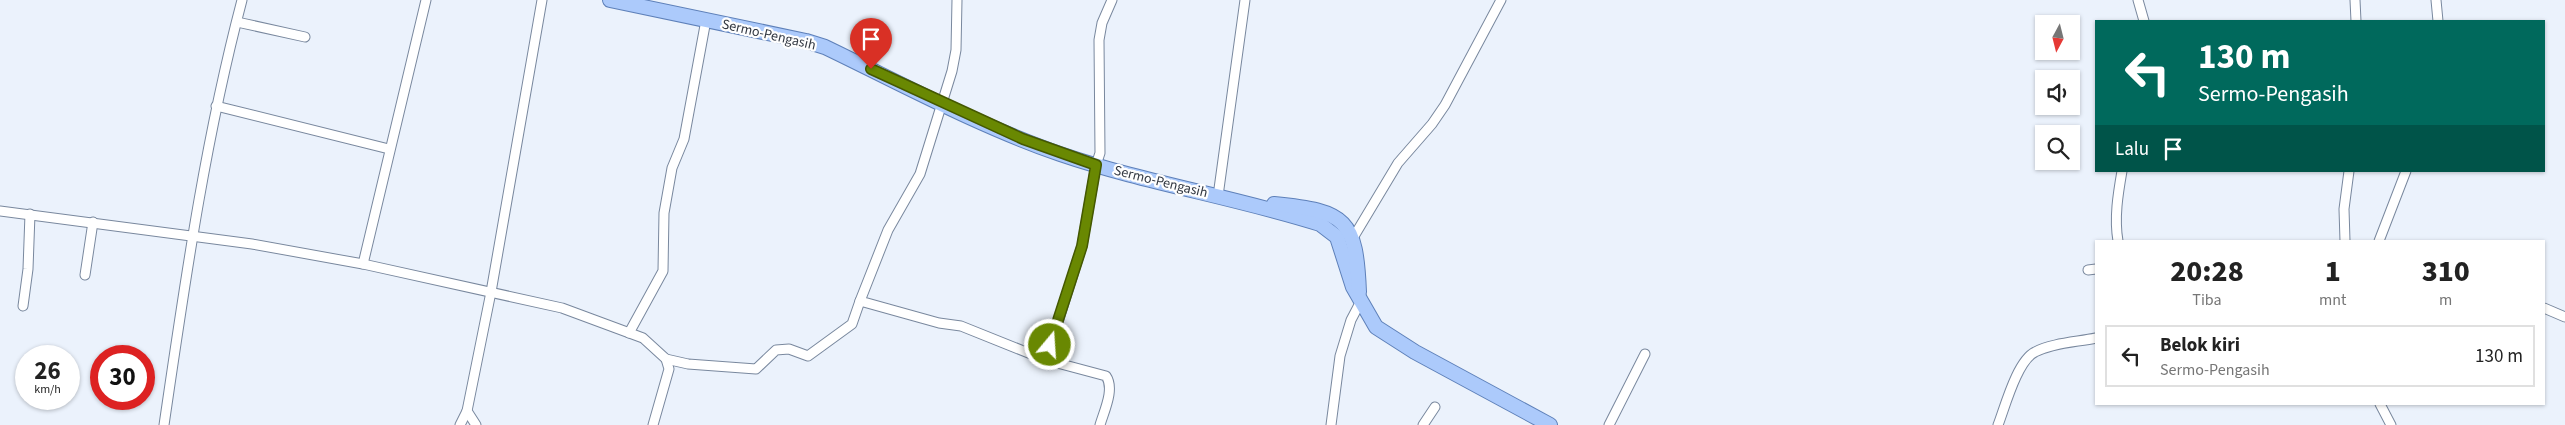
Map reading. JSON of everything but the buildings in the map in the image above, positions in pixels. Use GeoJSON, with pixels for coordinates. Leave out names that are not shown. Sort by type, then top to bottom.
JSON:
{"type":"FeatureCollection","features":[{"type":"Feature","properties":{"kind":"main road","name":"Sermo-Pengasih"},"geometry":{"type":"LineString","coordinates":[[610,0],[792,36],[825,47],[942,104],[1023,139],[1096,165],[1309,221],[1330,230],[1342,247],[1353,287],[1376,327],[1415,352],[1550,425]]}},
{"type":"Feature","properties":{"kind":"main road","name":"Sermo-Pengasih"},"geometry":{"type":"LineString","coordinates":[[1225,198],[1283,204],[1318,211],[1340,220],[1349,228],[1353,238],[1360,299]]}},
{"type":"Feature","properties":{"kind":"street"},"geometry":{"type":"LineString","coordinates":[[164,425],[191,235],[216,106],[242,0]]}},
{"type":"Feature","properties":{"kind":"street"},"geometry":{"type":"LineString","coordinates":[[363,264],[426,0]]}},
{"type":"Feature","properties":{"kind":"street"},"geometry":{"type":"LineString","coordinates":[[475,424],[460,423],[467,411],[491,292],[542,0]]}},
{"type":"Feature","properties":{"kind":"street"},"geometry":{"type":"LineString","coordinates":[[666,359],[688,364],[756,369],[776,350],[789,349],[808,356],[852,324],[888,230],[920,174],[942,104],[956,50],[957,0]]}},
{"type":"Feature","properties":{"kind":"street"},"geometry":{"type":"LineString","coordinates":[[1046,360],[1082,246],[1101,143],[1099,40],[1102,23],[1112,0]]}},
{"type":"Feature","properties":{"kind":"street"},"geometry":{"type":"LineString","coordinates":[[1225,198],[1245,0]]}},
{"type":"Feature","properties":{"kind":"street"},"geometry":{"type":"LineString","coordinates":[[1353,238],[1398,163],[1432,124],[1445,105],[1501,0]]}},
{"type":"Feature","properties":{"kind":"street"},"geometry":{"type":"LineString","coordinates":[[2138,0],[2144,20]]}},
{"type":"Feature","properties":{"kind":"street"},"geometry":{"type":"LineString","coordinates":[[2355,0],[2356,20]]}},
{"type":"Feature","properties":{"kind":"street"},"geometry":{"type":"LineString","coordinates":[[2436,0],[2438,20]]}},
{"type":"Feature","properties":{"kind":"street"},"geometry":{"type":"LineString","coordinates":[[629,333],[663,271],[664,213],[672,168],[684,139],[706,20]]}},
{"type":"Feature","properties":{"kind":"street"},"geometry":{"type":"LineString","coordinates":[[236,22],[305,37]]}},
{"type":"Feature","properties":{"kind":"street"},"geometry":{"type":"LineString","coordinates":[[216,106],[389,149]]}},
{"type":"Feature","properties":{"kind":"street"},"geometry":{"type":"LineString","coordinates":[[2118,240],[2116,230],[2117,197],[2122,172]]}},
{"type":"Feature","properties":{"kind":"street"},"geometry":{"type":"LineString","coordinates":[[2345,240],[2344,209],[2349,172]]}},
{"type":"Feature","properties":{"kind":"street"},"geometry":{"type":"LineString","coordinates":[[2379,240],[2406,172]]}},
{"type":"Feature","properties":{"kind":"street"},"geometry":{"type":"LineString","coordinates":[[0,211],[191,235],[363,264],[562,308],[643,338],[666,359],[669,368],[653,425]]}},
{"type":"Feature","properties":{"kind":"street"},"geometry":{"type":"LineString","coordinates":[[23,306],[28,269],[30,214]]}},
{"type":"Feature","properties":{"kind":"street"},"geometry":{"type":"LineString","coordinates":[[85,275],[93,222]]}},
{"type":"Feature","properties":{"kind":"street"},"geometry":{"type":"LineString","coordinates":[[1330,425],[1340,356],[1351,320],[1360,299]]}},
{"type":"Feature","properties":{"kind":"street"},"geometry":{"type":"LineString","coordinates":[[860,301],[939,323],[960,326],[1046,360],[1106,376],[1109,381],[1110,390],[1100,425]]}},
{"type":"Feature","properties":{"kind":"street"},"geometry":{"type":"LineString","coordinates":[[2545,308],[2565,317]]}},
{"type":"Feature","properties":{"kind":"street"},"geometry":{"type":"LineString","coordinates":[[1998,425],[2012,386],[2025,361],[2034,352],[2095,338]]}},
{"type":"Feature","properties":{"kind":"street"},"geometry":{"type":"LineString","coordinates":[[1609,425],[1645,354]]}},
{"type":"Feature","properties":{"kind":"street"},"geometry":{"type":"LineString","coordinates":[[2380,405],[2390,425]]}},
{"type":"Feature","properties":{"kind":"street"},"geometry":{"type":"LineString","coordinates":[[1423,425],[1436,407]]}},
{"type":"Feature","properties":{"kind":"street"},"geometry":{"type":"LineString","coordinates":[[467,411],[475,424]]}},
{"type":"Feature","properties":{"kind":"route"},"geometry":{"type":"LineString","coordinates":[[871,69],[942,104],[1023,139],[1096,165],[1082,246],[1050,345]]}}]}
